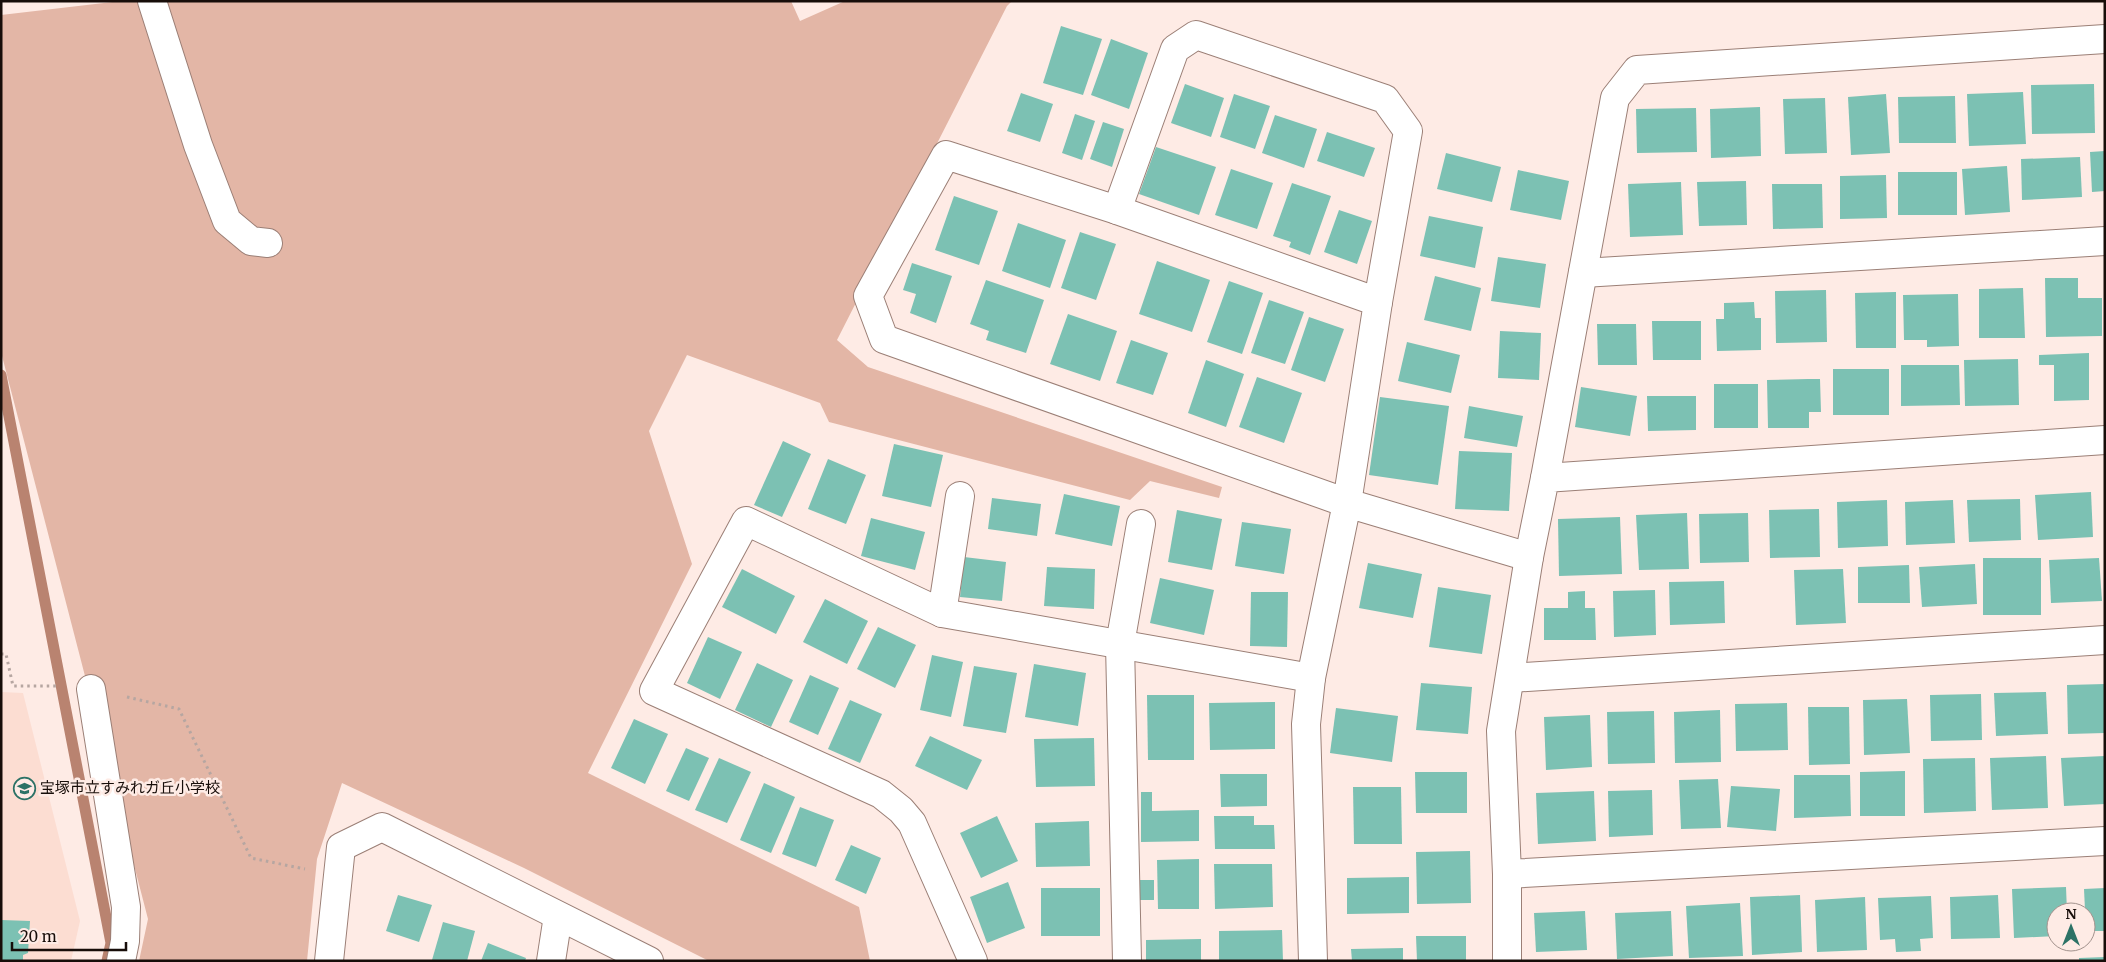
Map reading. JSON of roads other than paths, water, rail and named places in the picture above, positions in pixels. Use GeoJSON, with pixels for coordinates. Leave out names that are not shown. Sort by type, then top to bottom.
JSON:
{"type":"FeatureCollection","features":[{"type":"Feature","properties":{"kind":"street"},"geometry":{"type":"LineString","coordinates":[[152,1],[198,145],[227,221],[251,241],[268,243]]}},
{"type":"Feature","properties":{"kind":"street"},"geometry":{"type":"LineString","coordinates":[[1117,210],[1175,49],[1196,36],[1385,99],[1408,131],[1378,302],[1347,503],[1311,678],[1306,724],[1313,961]]}},
{"type":"Feature","properties":{"kind":"street"},"geometry":{"type":"LineString","coordinates":[[1507,961],[1507,874],[1501,731],[1529,557],[1615,98],[1638,70],[2105,39]]}},
{"type":"Feature","properties":{"kind":"street"},"geometry":{"type":"LineString","coordinates":[[1378,302],[1117,210],[946,155],[868,296],[884,339],[1347,503],[1529,557]]}},
{"type":"Feature","properties":{"kind":"street"},"geometry":{"type":"LineString","coordinates":[[1583,273],[2105,241]]}},
{"type":"Feature","properties":{"kind":"street"},"geometry":{"type":"LineString","coordinates":[[1545,478],[2105,440]]}},
{"type":"Feature","properties":{"kind":"street"},"geometry":{"type":"LineString","coordinates":[[942,613],[960,496]]}},
{"type":"Feature","properties":{"kind":"street"},"geometry":{"type":"LineString","coordinates":[[973,961],[912,823],[901,810],[881,794],[654,691],[746,521],[942,613],[1311,678]]}},
{"type":"Feature","properties":{"kind":"street"},"geometry":{"type":"LineString","coordinates":[[1127,961],[1120,644],[1141,524]]}},
{"type":"Feature","properties":{"kind":"street"},"geometry":{"type":"LineString","coordinates":[[1510,678],[2105,640]]}},
{"type":"Feature","properties":{"kind":"street"},"geometry":{"type":"LineString","coordinates":[[91,689],[126,907],[125,941],[121,961]]}},
{"type":"Feature","properties":{"kind":"street"},"geometry":{"type":"LineString","coordinates":[[329,961],[341,847],[382,827],[649,961]]}},
{"type":"Feature","properties":{"kind":"street"},"geometry":{"type":"LineString","coordinates":[[1507,874],[2105,841]]}},
{"type":"Feature","properties":{"kind":"street"},"geometry":{"type":"LineString","coordinates":[[550,961],[558,916]]}},
{"type":"Feature","properties":{"kind":"waterway"},"geometry":{"type":"LineString","coordinates":[[1,375],[111,943],[107,961]]}},
{"type":"Feature","properties":{"kind":"place","name":"宝塚市立すみれガ丘小学校"},"geometry":{"type":"Point","coordinates":[24,788]}}]}
